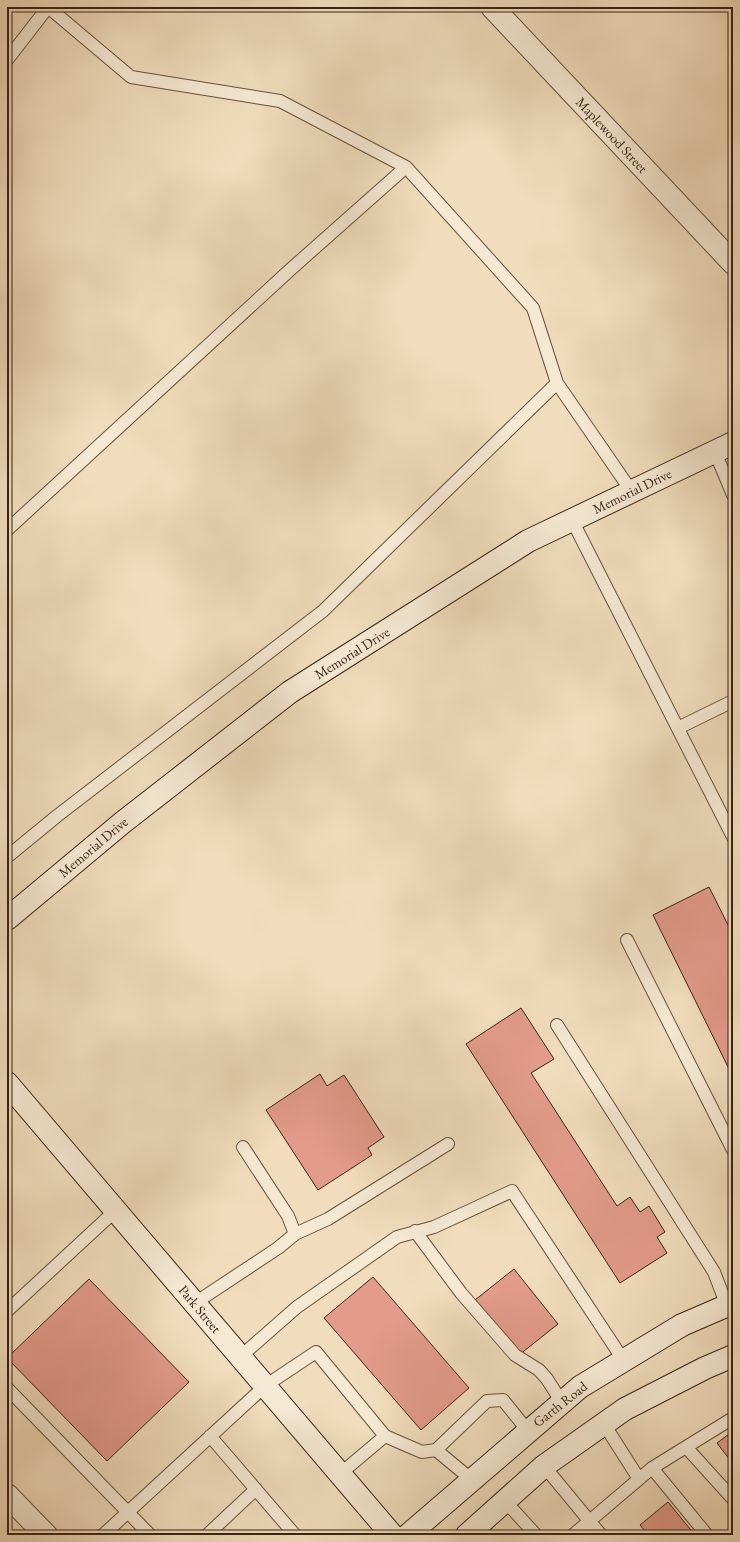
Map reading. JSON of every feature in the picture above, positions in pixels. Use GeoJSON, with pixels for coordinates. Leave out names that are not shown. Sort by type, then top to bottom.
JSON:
{"type":"FeatureCollection","features":[{"type":"Feature","properties":{"kind":"street","name":"Maplewood Street"},"geometry":{"type":"LineString","coordinates":[[492,7],[733,263]]}},
{"type":"Feature","properties":{"kind":"street","name":"Memorial Drive"},"geometry":{"type":"LineString","coordinates":[[7,919],[122,823],[290,692],[528,541],[724,447]]}},
{"type":"Feature","properties":{"kind":"street","name":"Park Street"},"geometry":{"type":"LineString","coordinates":[[7,1083],[392,1535]]}},
{"type":"Feature","properties":{"kind":"street","name":"Garth Road"},"geometry":{"type":"LineString","coordinates":[[408,1535],[561,1401],[580,1387],[682,1325],[730,1305]]}},
{"type":"Feature","properties":{"kind":"street"},"geometry":{"type":"LineString","coordinates":[[467,1535],[544,1466],[625,1409],[705,1368],[733,1356]]}},
{"type":"Feature","properties":{"kind":"street"},"geometry":{"type":"LineString","coordinates":[[7,1494],[46,1535]]}},
{"type":"Feature","properties":{"kind":"lane"},"geometry":{"type":"LineString","coordinates":[[7,60],[48,7],[131,77],[280,101],[406,167],[533,308],[557,383],[632,492]]}},
{"type":"Feature","properties":{"kind":"lane"},"geometry":{"type":"LineString","coordinates":[[7,530],[290,269],[406,167]]}},
{"type":"Feature","properties":{"kind":"lane"},"geometry":{"type":"LineString","coordinates":[[7,857],[57,816],[323,611],[557,383]]}},
{"type":"Feature","properties":{"kind":"lane"},"geometry":{"type":"LineString","coordinates":[[724,447],[733,496]]}},
{"type":"Feature","properties":{"kind":"lane"},"geometry":{"type":"LineString","coordinates":[[572,520],[733,837]]}},
{"type":"Feature","properties":{"kind":"lane"},"geometry":{"type":"LineString","coordinates":[[678,728],[733,700]]}},
{"type":"Feature","properties":{"kind":"lane"},"geometry":{"type":"LineString","coordinates":[[627,940],[733,1150]]}},
{"type":"Feature","properties":{"kind":"lane"},"geometry":{"type":"LineString","coordinates":[[557,1025],[714,1272],[730,1305]]}},
{"type":"Feature","properties":{"kind":"lane"},"geometry":{"type":"LineString","coordinates":[[194,1303],[278,1248],[295,1234],[328,1219],[448,1144]]}},
{"type":"Feature","properties":{"kind":"lane"},"geometry":{"type":"LineString","coordinates":[[243,1147],[288,1216],[295,1234]]}},
{"type":"Feature","properties":{"kind":"lane"},"geometry":{"type":"LineString","coordinates":[[240,1357],[297,1307],[397,1237],[434,1227],[512,1190],[624,1360]]}},
{"type":"Feature","properties":{"kind":"lane"},"geometry":{"type":"LineString","coordinates":[[7,1311],[116,1211]]}},
{"type":"Feature","properties":{"kind":"lane"},"geometry":{"type":"LineString","coordinates":[[415,1232],[460,1293],[515,1355],[539,1370],[548,1379],[561,1401]]}},
{"type":"Feature","properties":{"kind":"lane"},"geometry":{"type":"LineString","coordinates":[[103,1535],[265,1386],[316,1352],[385,1436],[422,1452],[436,1450],[487,1401],[503,1400],[528,1431]]}},
{"type":"Feature","properties":{"kind":"lane"},"geometry":{"type":"LineString","coordinates":[[7,1388],[150,1535]]}},
{"type":"Feature","properties":{"kind":"lane"},"geometry":{"type":"LineString","coordinates":[[573,1535],[652,1468],[733,1418]]}},
{"type":"Feature","properties":{"kind":"lane"},"geometry":{"type":"LineString","coordinates":[[604,1424],[639,1479]]}},
{"type":"Feature","properties":{"kind":"lane"},"geometry":{"type":"LineString","coordinates":[[210,1436],[295,1535]]}},
{"type":"Feature","properties":{"kind":"lane"},"geometry":{"type":"LineString","coordinates":[[340,1474],[385,1436]]}},
{"type":"Feature","properties":{"kind":"lane"},"geometry":{"type":"LineString","coordinates":[[686,1447],[733,1499]]}},
{"type":"Feature","properties":{"kind":"lane"},"geometry":{"type":"LineString","coordinates":[[436,1450],[472,1480]]}},
{"type":"Feature","properties":{"kind":"lane"},"geometry":{"type":"LineString","coordinates":[[544,1466],[601,1535]]}},
{"type":"Feature","properties":{"kind":"lane"},"geometry":{"type":"LineString","coordinates":[[652,1468],[707,1535]]}},
{"type":"Feature","properties":{"kind":"lane"},"geometry":{"type":"LineString","coordinates":[[207,1535],[256,1489]]}},
{"type":"Feature","properties":{"kind":"lane"},"geometry":{"type":"LineString","coordinates":[[505,1501],[536,1535]]}},
{"type":"Feature","properties":{"kind":"building"},"geometry":{"type":"Polygon","coordinates":[[[709,887],[733,935],[733,1077],[653,915],[709,887]]]}},
{"type":"Feature","properties":{"kind":"building"},"geometry":{"type":"Polygon","coordinates":[[[521,1008],[554,1059],[531,1073],[617,1206],[630,1197],[640,1212],[649,1206],[665,1232],[657,1237],[667,1253],[620,1283],[466,1044],[521,1008]]]}},
{"type":"Feature","properties":{"kind":"building"},"geometry":{"type":"Polygon","coordinates":[[[320,1074],[327,1086],[344,1075],[384,1137],[368,1148],[372,1155],[318,1190],[266,1110],[320,1074]]]}},
{"type":"Feature","properties":{"kind":"building"},"geometry":{"type":"Polygon","coordinates":[[[514,1269],[558,1324],[519,1355],[475,1300],[514,1269]]]}},
{"type":"Feature","properties":{"kind":"building"},"geometry":{"type":"Polygon","coordinates":[[[373,1277],[469,1388],[421,1430],[324,1318],[373,1277]]]}},
{"type":"Feature","properties":{"kind":"building"},"geometry":{"type":"Polygon","coordinates":[[[89,1279],[189,1382],[107,1461],[7,1358],[89,1279]]]}},
{"type":"Feature","properties":{"kind":"building"},"geometry":{"type":"Polygon","coordinates":[[[733,1431],[733,1464],[717,1443],[733,1431]]]}},
{"type":"Feature","properties":{"kind":"building"},"geometry":{"type":"Polygon","coordinates":[[[668,1502],[695,1535],[648,1535],[640,1525],[668,1502]]]}}]}
